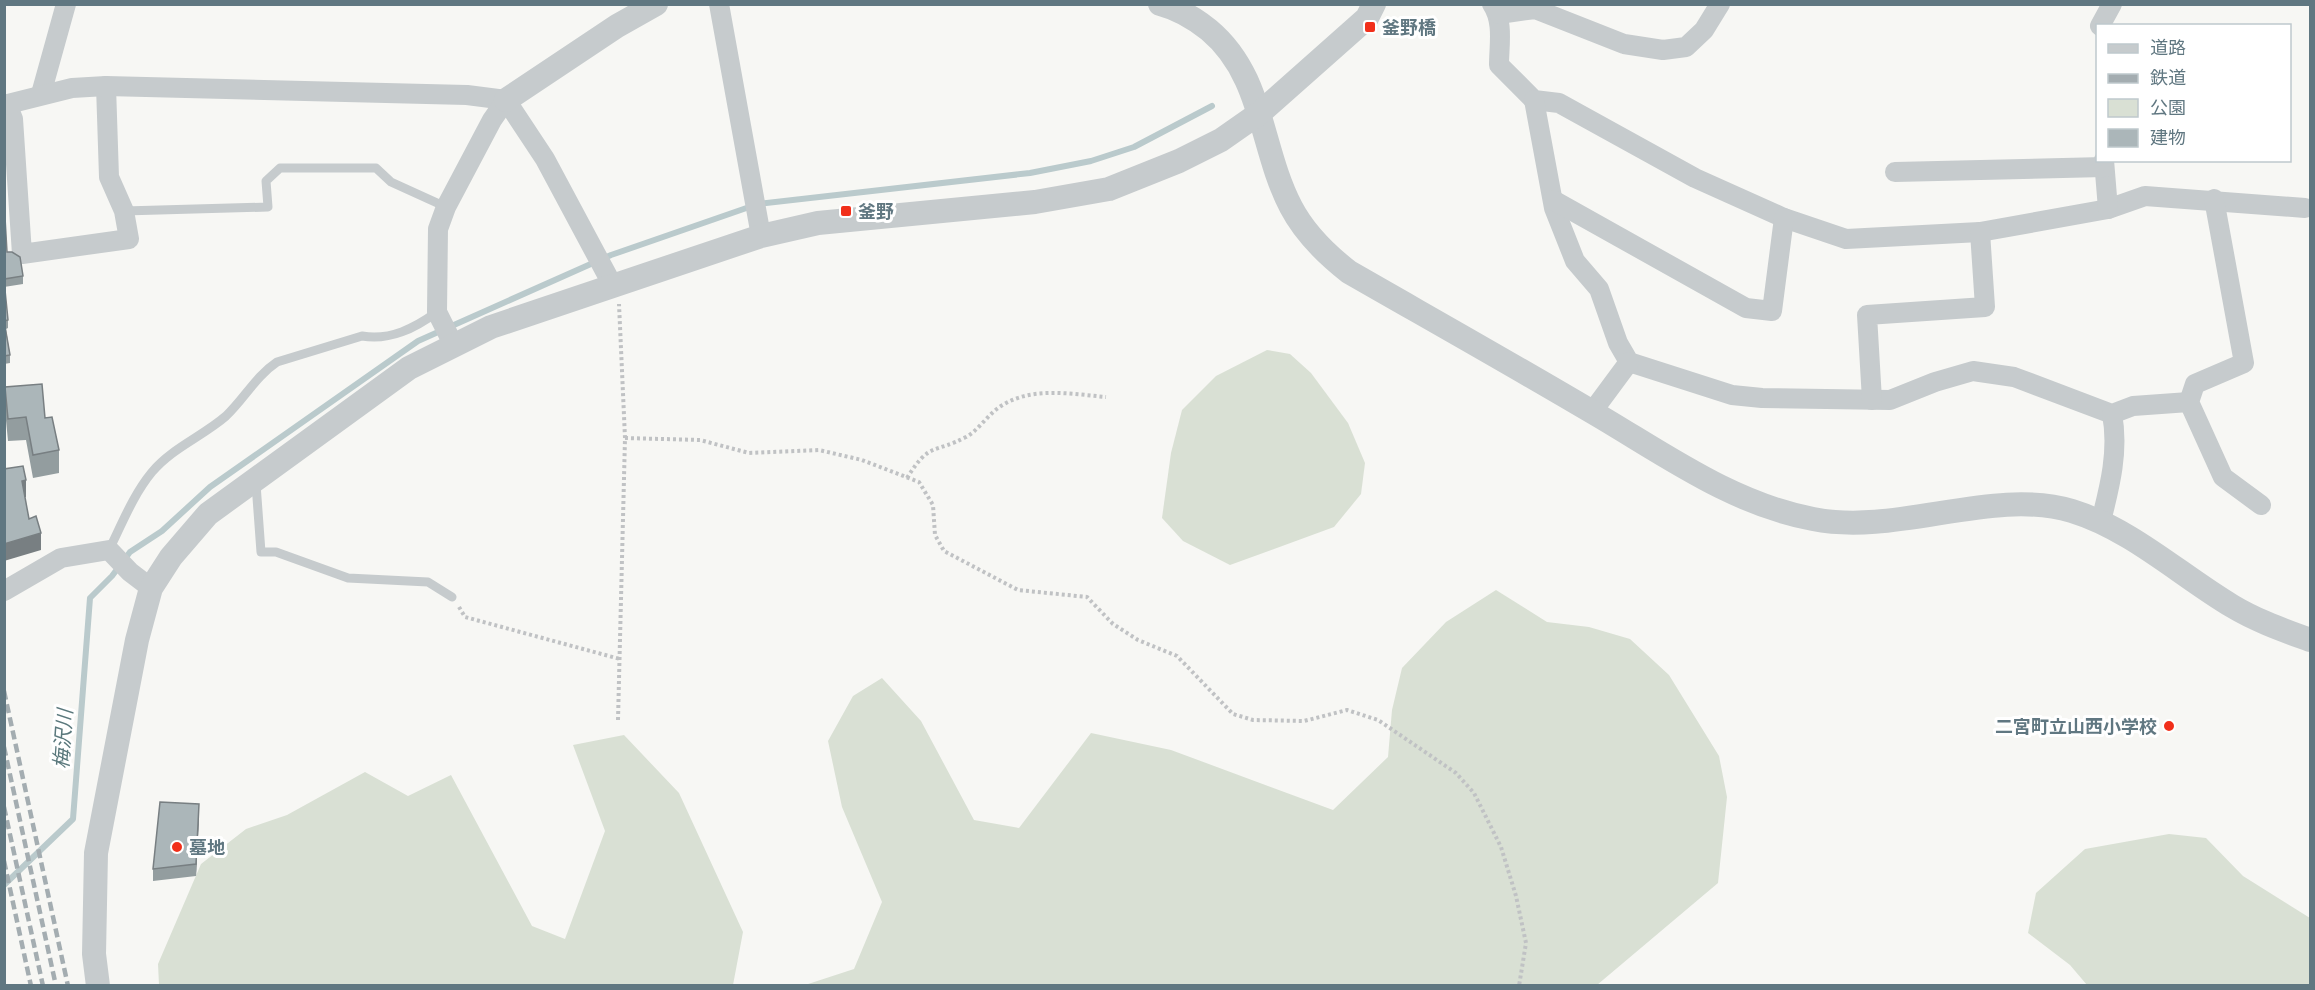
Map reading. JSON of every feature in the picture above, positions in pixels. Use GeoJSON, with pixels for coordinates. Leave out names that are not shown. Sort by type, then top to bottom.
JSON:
{"type":"FeatureCollection","features":[{"type":"Feature","properties":{"kind":"street"},"geometry":{"type":"LineString","coordinates":[[42,94],[66,4]]}},
{"type":"Feature","properties":{"kind":"street"},"geometry":{"type":"LineString","coordinates":[[98,986],[94,954],[96,853],[136,640],[151,588],[171,557],[208,514],[409,368],[445,328],[438,229],[446,207],[492,120],[506,100],[656,4]]}},
{"type":"Feature","properties":{"kind":"street"},"geometry":{"type":"LineString","coordinates":[[719,4],[760,229]]}},
{"type":"Feature","properties":{"kind":"street"},"geometry":{"type":"LineString","coordinates":[[1160,4],[1195,11],[1222,42],[1247,79],[1261,112],[1291,207],[1307,232],[1327,255],[1349,272],[1715,484],[1755,503],[1814,520],[1845,523],[1881,522],[2020,506],[2070,511],[2101,521],[2233,607],[2274,627],[2310,640]]}},
{"type":"Feature","properties":{"kind":"street"},"geometry":{"type":"LineString","coordinates":[[445,328],[491,327],[610,281],[760,229],[1035,202],[1109,189],[1189,156],[1221,140],[1261,112],[1366,18],[1374,4]]}},
{"type":"Feature","properties":{"kind":"street"},"geometry":{"type":"LineString","coordinates":[[1720,4],[1704,30],[1686,47],[1663,50],[1624,44],[1535,9],[1495,9],[1499,65],[1534,100],[1553,200],[1575,261],[1599,289],[1618,343],[1629,362],[1732,395],[1762,398],[1890,400],[1935,382],[1973,372],[2014,376],[2112,414],[2133,406],[2189,402]]}},
{"type":"Feature","properties":{"kind":"street"},"geometry":{"type":"LineString","coordinates":[[2101,24],[2112,4]]}},
{"type":"Feature","properties":{"kind":"street"},"geometry":{"type":"LineString","coordinates":[[106,86],[109,177],[124,211],[129,239],[22,254],[13,119],[6,104],[72,88],[106,86],[456,94],[506,100],[545,159],[610,281]]}},
{"type":"Feature","properties":{"kind":"street"},"geometry":{"type":"LineString","coordinates":[[1534,100],[1559,103],[1695,178],[1784,218],[1846,239],[1980,232],[2108,209],[2145,196],[2214,199],[2265,207],[2306,208]]}},
{"type":"Feature","properties":{"kind":"street"},"geometry":{"type":"LineString","coordinates":[[1895,172],[2104,164],[2108,209]]}},
{"type":"Feature","properties":{"kind":"street"},"geometry":{"type":"LineString","coordinates":[[2214,199],[2244,363],[2195,384],[2189,402],[2223,477],[2261,505]]}},
{"type":"Feature","properties":{"kind":"street"},"geometry":{"type":"LineString","coordinates":[[1553,200],[1746,308],[1772,311],[1784,218]]}},
{"type":"Feature","properties":{"kind":"street"},"geometry":{"type":"LineString","coordinates":[[1872,400],[1867,315],[1985,308],[1980,232]]}},
{"type":"Feature","properties":{"kind":"street"},"geometry":{"type":"LineString","coordinates":[[1592,412],[1629,362]]}},
{"type":"Feature","properties":{"kind":"street"},"geometry":{"type":"LineString","coordinates":[[2101,521],[2109,489],[2116,435],[2112,414]]}},
{"type":"Feature","properties":{"kind":"street"},"geometry":{"type":"LineString","coordinates":[[4,591],[61,558],[111,552],[130,572],[151,588]]}},
{"type":"Feature","properties":{"kind":"lane"},"geometry":{"type":"LineString","coordinates":[[124,211],[268,207],[266,181],[280,168],[376,168],[391,182],[446,207]]}},
{"type":"Feature","properties":{"kind":"lane"},"geometry":{"type":"LineString","coordinates":[[111,552],[135,499],[152,472],[225,416],[266,370],[277,362],[362,336],[374,338],[414,328],[445,328]]}},
{"type":"Feature","properties":{"kind":"lane"},"geometry":{"type":"LineString","coordinates":[[256,479],[261,552],[276,552],[348,578],[428,582],[452,597]]}},
{"type":"Feature","properties":{"kind":"path"},"geometry":{"type":"LineString","coordinates":[[610,281],[621,307],[625,438],[618,720]]}},
{"type":"Feature","properties":{"kind":"path"},"geometry":{"type":"LineString","coordinates":[[908,478],[921,455],[968,436],[1002,406],[1028,395],[1053,393],[1106,397]]}},
{"type":"Feature","properties":{"kind":"path"},"geometry":{"type":"LineString","coordinates":[[625,438],[700,440],[749,453],[819,450],[862,460],[919,482],[933,505],[934,535],[944,551],[1018,590],[1087,597],[1122,629],[1138,640],[1177,656],[1233,714],[1253,720],[1304,721],[1347,710],[1378,720],[1456,773],[1474,793],[1501,847],[1516,896],[1526,943],[1519,986]]}},
{"type":"Feature","properties":{"kind":"path"},"geometry":{"type":"LineString","coordinates":[[452,597],[465,617],[620,659]]}},
{"type":"Feature","properties":{"kind":"green space"},"geometry":{"type":"Polygon","coordinates":[[[1267,350],[1290,354],[1311,373],[1348,423],[1365,463],[1361,494],[1334,527],[1230,565],[1183,541],[1162,518],[1171,453],[1182,410],[1216,376],[1267,350]]]}},
{"type":"Feature","properties":{"kind":"green space"},"geometry":{"type":"Polygon","coordinates":[[[1496,590],[1547,622],[1589,627],[1630,639],[1669,675],[1719,756],[1727,797],[1718,883],[1597,985],[805,985],[854,969],[882,902],[842,807],[828,741],[853,696],[882,678],[921,721],[974,820],[1019,828],[1091,733],[1171,750],[1333,810],[1388,757],[1392,710],[1402,668],[1446,622],[1496,590]]]}},
{"type":"Feature","properties":{"kind":"green space"},"geometry":{"type":"Polygon","coordinates":[[[624,735],[679,793],[743,932],[733,985],[159,985],[158,964],[201,864],[246,829],[287,815],[365,772],[408,796],[451,775],[532,926],[565,939],[605,831],[573,745],[624,735]]]}},
{"type":"Feature","properties":{"kind":"green space"},"geometry":{"type":"Polygon","coordinates":[[[2169,834],[2206,838],[2243,876],[2310,918],[2310,985],[2087,985],[2070,965],[2028,933],[2036,893],[2085,849],[2169,834]]]}},
{"type":"Feature","properties":{"kind":"building"},"geometry":{"type":"Polygon","coordinates":[[[4,200],[7,252],[20,257],[23,276],[4,279],[4,200]]]}},
{"type":"Feature","properties":{"kind":"building"},"geometry":{"type":"Polygon","coordinates":[[[4,290],[8,320],[4,321],[4,290]]]}},
{"type":"Feature","properties":{"kind":"building"},"geometry":{"type":"Polygon","coordinates":[[[4,321],[10,355],[4,356],[4,321]]]}},
{"type":"Feature","properties":{"kind":"building"},"geometry":{"type":"Polygon","coordinates":[[[42,384],[45,418],[52,417],[59,450],[33,455],[26,417],[8,419],[5,387],[42,384]]]}},
{"type":"Feature","properties":{"kind":"building"},"geometry":{"type":"Polygon","coordinates":[[[23,466],[26,480],[22,481],[29,519],[36,516],[41,533],[4,544],[4,469],[23,466]]]}},
{"type":"Feature","properties":{"kind":"building"},"geometry":{"type":"Polygon","coordinates":[[[160,802],[199,804],[196,864],[153,869],[160,802]]]}},
{"type":"Feature","properties":{"kind":"waterway","name":"梅沢川"},"geometry":{"type":"LineString","coordinates":[[4,885],[73,819],[90,598],[112,576],[130,552],[162,531],[210,487],[418,341],[611,255],[758,204],[1030,173],[1091,161],[1134,147],[1212,106]]}},
{"type":"Feature","properties":{"kind":"railway"},"geometry":{"type":"LineString","coordinates":[[4,691],[68,986]]}},
{"type":"Feature","properties":{"kind":"railway"},"geometry":{"type":"LineString","coordinates":[[4,747],[56,986]]}},
{"type":"Feature","properties":{"kind":"railway"},"geometry":{"type":"LineString","coordinates":[[4,807],[43,986]]}},
{"type":"Feature","properties":{"kind":"railway"},"geometry":{"type":"LineString","coordinates":[[4,861],[31,986]]}},
{"type":"Feature","properties":{"kind":"place","name":"釜野橋"},"geometry":{"type":"Point","coordinates":[1370,27]}},
{"type":"Feature","properties":{"kind":"place","name":"釜野"},"geometry":{"type":"Point","coordinates":[846,211]}},
{"type":"Feature","properties":{"kind":"place","name":"二宮町立山西小学校"},"geometry":{"type":"Point","coordinates":[2169,726]}},
{"type":"Feature","properties":{"kind":"place","name":"墓地"},"geometry":{"type":"Point","coordinates":[177,847]}}]}
